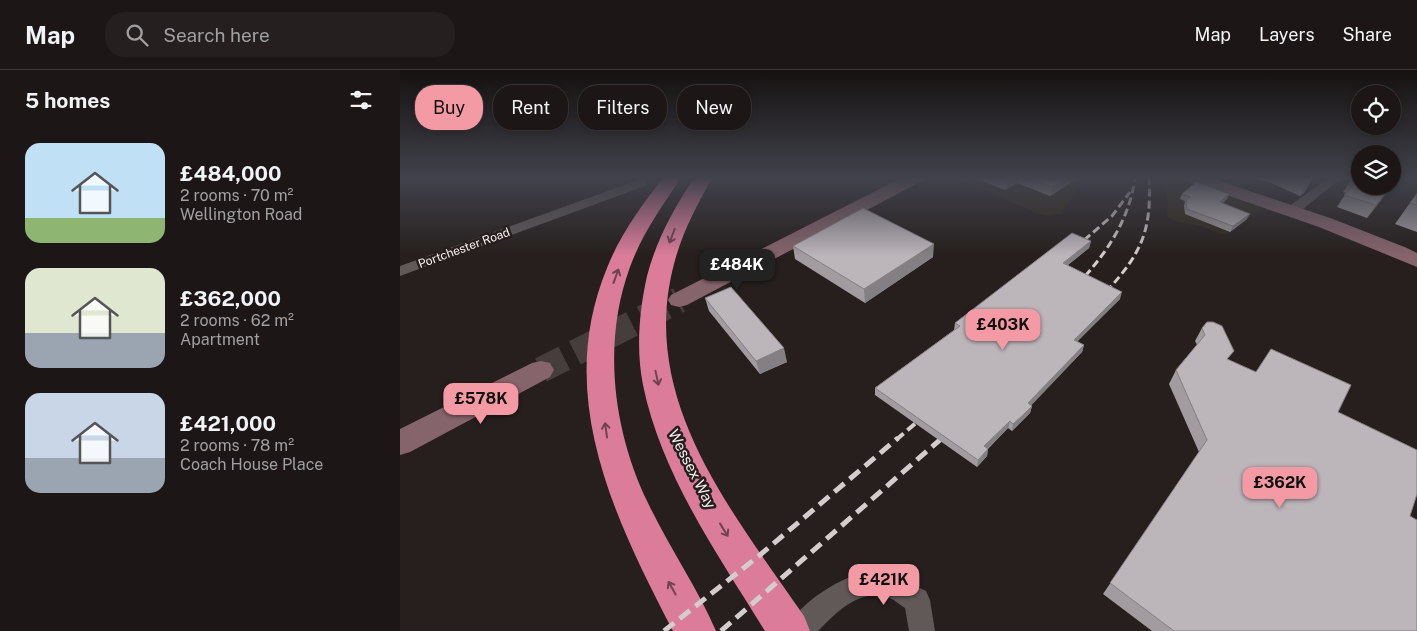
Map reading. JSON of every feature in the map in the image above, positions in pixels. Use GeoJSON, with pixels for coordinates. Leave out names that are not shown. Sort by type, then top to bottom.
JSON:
{"type":"FeatureCollection","features":[{"type":"Feature","properties":{"kind":"highway"},"geometry":{"type":"LineString","coordinates":[[654,204],[636,231],[614,279],[599,357],[602,404],[608,439],[619,477],[644,536],[696,631]]}},
{"type":"Feature","properties":{"kind":"highway","name":"Wessex Way"},"geometry":{"type":"LineString","coordinates":[[688,204],[674,230],[662,264],[667,299],[652,330],[653,361],[664,408],[674,442],[700,492],[790,631]]}},
{"type":"Feature","properties":{"kind":"street","name":"Portchester Road"},"geometry":{"type":"LineString","coordinates":[[400,271],[583,204]]}},
{"type":"Feature","properties":{"kind":"street"},"geometry":{"type":"LineString","coordinates":[[667,299],[861,204]]}},
{"type":"Feature","properties":{"kind":"street"},"geometry":{"type":"LineString","coordinates":[[1271,204],[1326,223],[1400,252],[1417,261]]}},
{"type":"Feature","properties":{"kind":"street"},"geometry":{"type":"LineString","coordinates":[[1289,204],[1417,248]]}},
{"type":"Feature","properties":{"kind":"street"},"geometry":{"type":"LineString","coordinates":[[1297,207],[1301,204]]}},
{"type":"Feature","properties":{"kind":"street"},"geometry":{"type":"LineString","coordinates":[[400,443],[542,370]]}},
{"type":"Feature","properties":{"kind":"street"},"geometry":{"type":"LineString","coordinates":[[799,631],[835,597],[858,584],[885,584],[917,600],[922,631]]}},
{"type":"Feature","properties":{"kind":"shaded area"},"geometry":{"type":"Polygon","coordinates":[[[1016,204],[1067,204],[1061,213],[1049,216],[1016,204]]]}},
{"type":"Feature","properties":{"kind":"shaded area"},"geometry":{"type":"Polygon","coordinates":[[[1168,204],[1251,204],[1262,208],[1226,235],[1197,225],[1184,224],[1167,217],[1168,204]]]}},
{"type":"Feature","properties":{"kind":"building"},"geometry":{"type":"Polygon","coordinates":[[[1186,204],[1225,204],[1250,214],[1233,226],[1187,209],[1186,204]]]}},
{"type":"Feature","properties":{"kind":"building"},"geometry":{"type":"Polygon","coordinates":[[[863,208],[934,244],[864,289],[793,246],[863,208]]]}},
{"type":"Feature","properties":{"kind":"building"},"geometry":{"type":"Polygon","coordinates":[[[1072,233],[1091,241],[1063,263],[1122,292],[1074,340],[1084,345],[1028,403],[1032,406],[1013,424],[1010,421],[984,446],[988,449],[978,460],[875,388],[960,326],[955,323],[1072,233]]]}},
{"type":"Feature","properties":{"kind":"building"},"geometry":{"type":"Polygon","coordinates":[[[731,287],[784,348],[756,361],[705,298],[731,287]]]}},
{"type":"Feature","properties":{"kind":"building"},"geometry":{"type":"Polygon","coordinates":[[[1207,322],[1213,322],[1222,326],[1234,351],[1227,359],[1256,372],[1271,349],[1351,385],[1338,412],[1417,450],[1417,494],[1410,516],[1417,520],[1417,631],[1174,631],[1110,583],[1207,440],[1176,370],[1205,335],[1202,328],[1207,322]]]}},
{"type":"Feature","properties":{"kind":"tunnel"},"geometry":{"type":"LineString","coordinates":[[541,370],[679,300]]}},
{"type":"Feature","properties":{"kind":"railway"},"geometry":{"type":"LineString","coordinates":[[1075,248],[1112,216],[1121,204]]}},
{"type":"Feature","properties":{"kind":"railway"},"geometry":{"type":"LineString","coordinates":[[1077,285],[1107,249],[1122,223],[1128,204]]}},
{"type":"Feature","properties":{"kind":"railway"},"geometry":{"type":"LineString","coordinates":[[1106,292],[1128,266],[1142,241],[1149,204]]}},
{"type":"Feature","properties":{"kind":"railway"},"geometry":{"type":"LineString","coordinates":[[1102,296],[1106,292]]}},
{"type":"Feature","properties":{"kind":"railway"},"geometry":{"type":"LineString","coordinates":[[896,440],[925,415]]}},
{"type":"Feature","properties":{"kind":"railway"},"geometry":{"type":"LineString","coordinates":[[940,440],[949,432]]}},
{"type":"Feature","properties":{"kind":"railway"},"geometry":{"type":"LineString","coordinates":[[664,631],[760,555],[898,438]]}},
{"type":"Feature","properties":{"kind":"railway"},"geometry":{"type":"LineString","coordinates":[[721,631],[942,438]]}}]}
